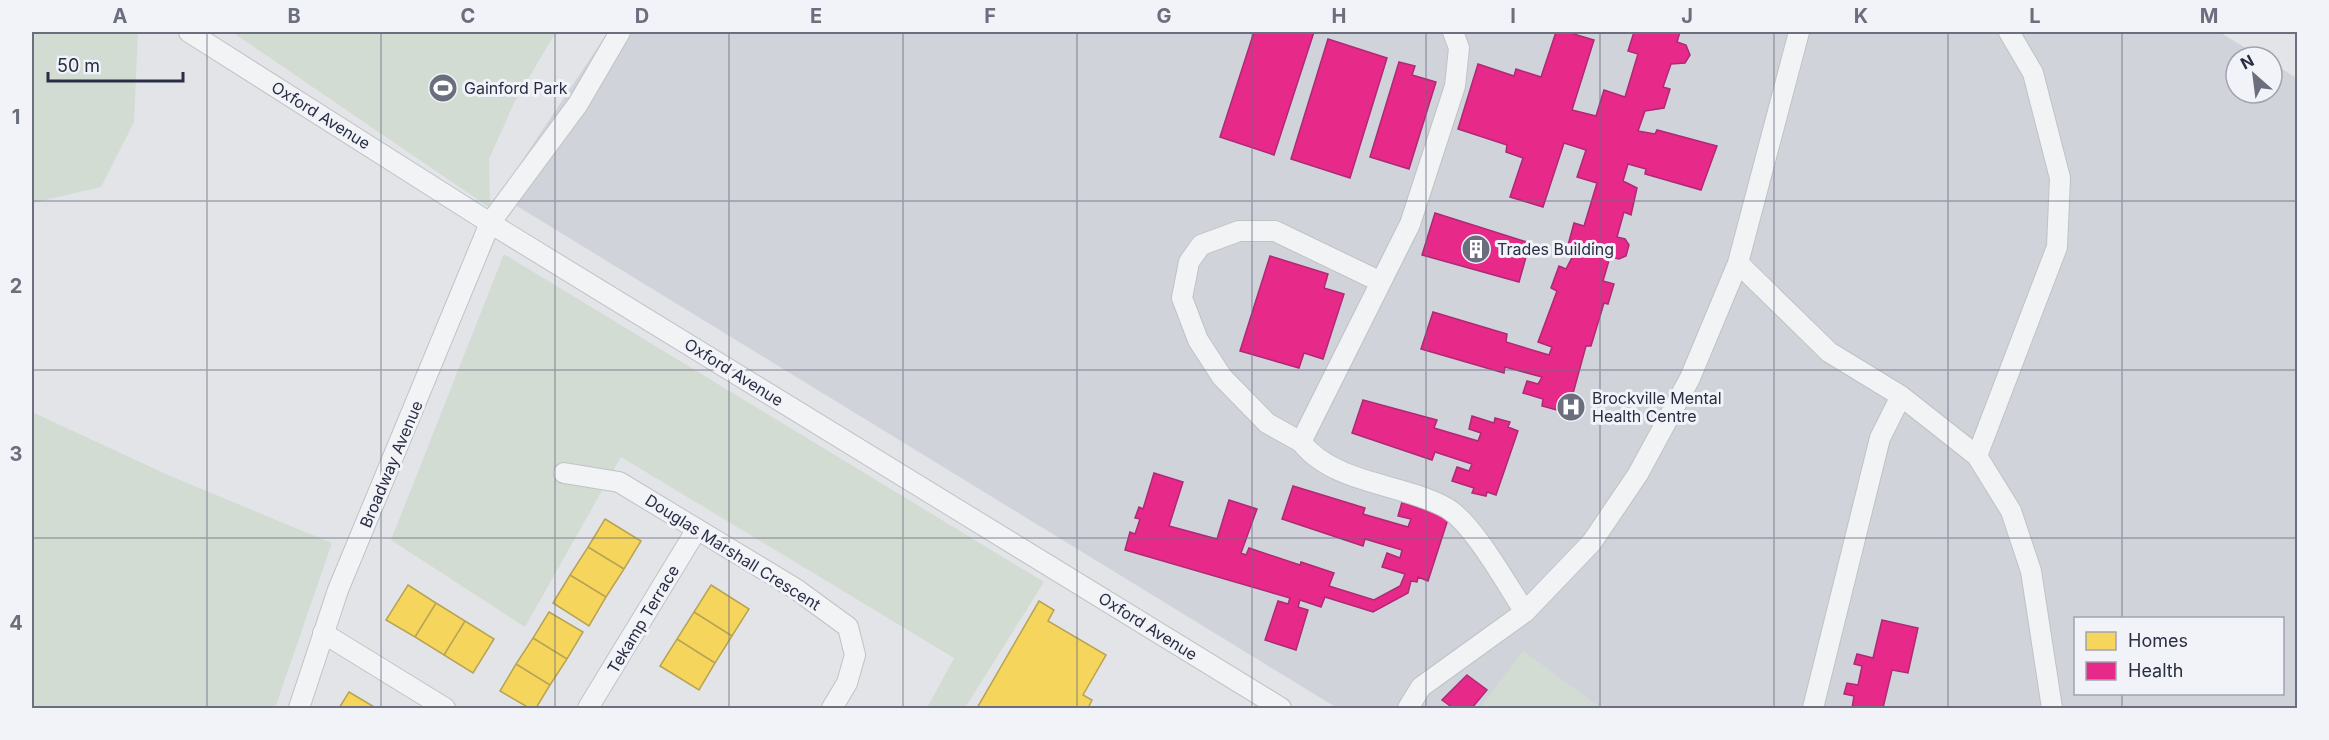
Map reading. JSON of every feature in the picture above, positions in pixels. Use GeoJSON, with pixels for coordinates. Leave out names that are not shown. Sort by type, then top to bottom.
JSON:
{"type":"FeatureCollection","features":[{"type":"Feature","properties":{"kind":"street","name":"Oxford Avenue"},"geometry":{"type":"LineString","coordinates":[[189,32],[490,223],[1281,708]]}},
{"type":"Feature","properties":{"kind":"street","name":"Broadway Avenue"},"geometry":{"type":"LineString","coordinates":[[299,708],[323,633],[490,223],[578,104],[620,32]]}},
{"type":"Feature","properties":{"kind":"street"},"geometry":{"type":"LineString","coordinates":[[1301,442],[1410,224],[1455,86],[1459,48],[1453,32]]}},
{"type":"Feature","properties":{"kind":"street"},"geometry":{"type":"LineString","coordinates":[[1408,708],[1421,687],[1525,612],[1592,542],[1638,474],[1690,378],[1738,263],[1799,32]]}},
{"type":"Feature","properties":{"kind":"street"},"geometry":{"type":"LineString","coordinates":[[1977,456],[2057,247],[2060,178],[2033,73],[2009,32]]}},
{"type":"Feature","properties":{"kind":"street"},"geometry":{"type":"LineString","coordinates":[[1381,282],[1275,231],[1239,231],[1201,245],[1189,262],[1182,298],[1198,340],[1222,377],[1267,423],[1301,442],[1311,455],[1337,469],[1447,507],[1474,535],[1525,612]]}},
{"type":"Feature","properties":{"kind":"street"},"geometry":{"type":"LineString","coordinates":[[1738,263],[1829,352],[1901,396],[1977,456],[2010,511],[2031,571],[2052,708]]}},
{"type":"Feature","properties":{"kind":"street"},"geometry":{"type":"LineString","coordinates":[[1814,708],[1880,438],[1901,396]]}},
{"type":"Feature","properties":{"kind":"street","name":"Douglas Marshall Crescent"},"geometry":{"type":"LineString","coordinates":[[564,473],[619,482],[796,589],[848,627],[855,655],[847,683],[832,708]]}},
{"type":"Feature","properties":{"kind":"street","name":"Tekamp Terrace"},"geometry":{"type":"LineString","coordinates":[[588,708],[698,529]]}},
{"type":"Feature","properties":{"kind":"street"},"geometry":{"type":"LineString","coordinates":[[323,633],[445,708]]}},
{"type":"Feature","properties":{"kind":"shaded area"},"geometry":{"type":"Polygon","coordinates":[[[32,32],[138,32],[134,122],[101,187],[32,203],[32,32]]]}},
{"type":"Feature","properties":{"kind":"shaded area"},"geometry":{"type":"Polygon","coordinates":[[[232,32],[556,32],[515,101],[489,159],[490,208],[232,32]]]}},
{"type":"Feature","properties":{"kind":"shaded area","name":"Brockville Mental Health Centre"},"geometry":{"type":"Polygon","coordinates":[[[608,32],[2219,32],[2241,45],[2224,45],[2224,105],[2284,105],[2284,70],[2297,78],[2297,700],[2295,708],[1337,708],[499,195],[608,32]]]}},
{"type":"Feature","properties":{"kind":"shaded area"},"geometry":{"type":"Polygon","coordinates":[[[504,254],[1044,582],[965,708],[927,708],[954,658],[621,457],[525,627],[391,540],[504,254]]]}},
{"type":"Feature","properties":{"kind":"shaded area"},"geometry":{"type":"Polygon","coordinates":[[[32,412],[168,475],[332,543],[275,708],[32,708],[32,412]]]}},
{"type":"Feature","properties":{"kind":"shaded area"},"geometry":{"type":"Polygon","coordinates":[[[1523,651],[1601,708],[1480,708],[1523,651]]]}},
{"type":"Feature","properties":{"kind":"building: Homes"},"geometry":{"type":"Polygon","coordinates":[[[605,519],[641,541],[624,569],[588,547],[605,519]]]}},
{"type":"Feature","properties":{"kind":"building: Homes"},"geometry":{"type":"Polygon","coordinates":[[[588,547],[624,569],[606,597],[570,575],[588,547]]]}},
{"type":"Feature","properties":{"kind":"building: Homes"},"geometry":{"type":"Polygon","coordinates":[[[570,575],[606,597],[589,626],[553,603],[570,575]]]}},
{"type":"Feature","properties":{"kind":"building: Homes"},"geometry":{"type":"Polygon","coordinates":[[[408,585],[436,603],[415,637],[386,620],[408,585]]]}},
{"type":"Feature","properties":{"kind":"building: Homes"},"geometry":{"type":"Polygon","coordinates":[[[711,585],[749,609],[732,636],[694,612],[711,585]]]}},
{"type":"Feature","properties":{"kind":"building: Homes"},"geometry":{"type":"Polygon","coordinates":[[[1039,601],[1054,610],[1048,621],[1106,655],[1083,695],[1092,700],[1088,708],[977,708],[1039,601]]]}},
{"type":"Feature","properties":{"kind":"building: Homes"},"geometry":{"type":"Polygon","coordinates":[[[436,603],[465,621],[444,655],[415,637],[436,603]]]}},
{"type":"Feature","properties":{"kind":"building: Homes"},"geometry":{"type":"Polygon","coordinates":[[[549,612],[583,632],[567,659],[533,638],[549,612]]]}},
{"type":"Feature","properties":{"kind":"building: Homes"},"geometry":{"type":"Polygon","coordinates":[[[694,612],[732,636],[715,663],[677,639],[694,612]]]}},
{"type":"Feature","properties":{"kind":"building: Homes"},"geometry":{"type":"Polygon","coordinates":[[[465,621],[494,639],[473,673],[444,655],[465,621]]]}},
{"type":"Feature","properties":{"kind":"building: Homes"},"geometry":{"type":"Polygon","coordinates":[[[533,638],[567,659],[550,685],[516,664],[533,638]]]}},
{"type":"Feature","properties":{"kind":"building: Homes"},"geometry":{"type":"Polygon","coordinates":[[[677,639],[715,663],[699,690],[660,666],[677,639]]]}},
{"type":"Feature","properties":{"kind":"building: Homes"},"geometry":{"type":"Polygon","coordinates":[[[516,664],[550,685],[536,708],[529,708],[500,691],[516,664]]]}},
{"type":"Feature","properties":{"kind":"building: Homes"},"geometry":{"type":"Polygon","coordinates":[[[349,692],[376,708],[339,708],[349,692]]]}},
{"type":"Feature","properties":{"kind":"building: Health"},"geometry":{"type":"Polygon","coordinates":[[[1254,32],[1314,32],[1274,155],[1220,137],[1254,32]]]}},
{"type":"Feature","properties":{"kind":"building: Health"},"geometry":{"type":"Polygon","coordinates":[[[1556,32],[1567,32],[1594,40],[1572,110],[1596,116],[1604,90],[1625,97],[1638,54],[1628,51],[1634,32],[1680,32],[1677,42],[1686,45],[1690,55],[1685,63],[1671,64],[1663,87],[1670,89],[1664,108],[1645,111],[1638,131],[1655,134],[1657,130],[1717,146],[1701,190],[1645,174],[1646,169],[1628,164],[1623,181],[1637,188],[1631,215],[1624,212],[1617,237],[1625,239],[1629,245],[1626,256],[1619,259],[1610,257],[1603,281],[1614,284],[1608,304],[1604,303],[1591,346],[1586,346],[1569,408],[1558,405],[1557,410],[1542,406],[1543,399],[1523,393],[1527,381],[1538,384],[1542,377],[1505,367],[1504,373],[1421,349],[1433,312],[1507,334],[1506,342],[1549,355],[1552,347],[1538,342],[1557,291],[1551,288],[1559,266],[1566,269],[1577,248],[1568,245],[1574,223],[1584,226],[1597,183],[1577,177],[1586,150],[1564,143],[1543,207],[1510,197],[1523,158],[1506,152],[1507,145],[1458,129],[1478,64],[1514,76],[1516,69],[1541,77],[1556,32]]]}},
{"type":"Feature","properties":{"kind":"building: Health"},"geometry":{"type":"Polygon","coordinates":[[[1328,39],[1387,58],[1350,178],[1291,159],[1328,39]]]}},
{"type":"Feature","properties":{"kind":"building: Health"},"geometry":{"type":"Polygon","coordinates":[[[1399,62],[1415,66],[1412,75],[1436,82],[1409,169],[1370,157],[1399,62]]]}},
{"type":"Feature","properties":{"kind":"building: Health","name":"Trades Building"},"geometry":{"type":"Polygon","coordinates":[[[1435,213],[1530,243],[1519,282],[1422,255],[1435,213]]]}},
{"type":"Feature","properties":{"kind":"building: Health"},"geometry":{"type":"Polygon","coordinates":[[[1270,256],[1328,274],[1324,288],[1344,294],[1323,359],[1304,353],[1299,368],[1240,351],[1270,256]]]}},
{"type":"Feature","properties":{"kind":"building: Health"},"geometry":{"type":"Polygon","coordinates":[[[1363,400],[1437,420],[1434,428],[1478,441],[1481,433],[1469,429],[1472,416],[1494,423],[1495,418],[1510,422],[1508,427],[1518,431],[1496,495],[1487,492],[1486,496],[1472,493],[1474,488],[1452,481],[1457,467],[1469,471],[1472,464],[1435,452],[1432,460],[1352,433],[1363,400]]]}},
{"type":"Feature","properties":{"kind":"building: Health"},"geometry":{"type":"Polygon","coordinates":[[[1154,473],[1183,482],[1169,526],[1217,539],[1229,500],[1257,509],[1241,553],[1246,555],[1249,548],[1300,565],[1301,562],[1334,573],[1329,586],[1374,600],[1400,586],[1405,574],[1382,567],[1387,553],[1400,558],[1402,550],[1365,539],[1363,546],[1282,519],[1293,486],[1365,508],[1363,514],[1408,527],[1411,519],[1398,516],[1402,502],[1423,509],[1425,503],[1449,516],[1428,581],[1418,577],[1417,582],[1411,581],[1408,593],[1373,612],[1325,597],[1321,607],[1300,600],[1298,607],[1308,610],[1296,650],[1265,640],[1278,601],[1288,604],[1290,598],[1125,550],[1130,532],[1135,534],[1140,519],[1135,518],[1139,507],[1143,509],[1154,473]]]}},
{"type":"Feature","properties":{"kind":"building: Health"},"geometry":{"type":"Polygon","coordinates":[[[1882,620],[1918,628],[1908,673],[1892,670],[1883,708],[1852,708],[1854,696],[1844,694],[1847,683],[1858,685],[1862,666],[1854,664],[1857,654],[1873,658],[1882,620]]]}},
{"type":"Feature","properties":{"kind":"building: Health"},"geometry":{"type":"Polygon","coordinates":[[[1467,675],[1487,690],[1472,708],[1453,708],[1442,700],[1467,675]]]}},
{"type":"Feature","properties":{"kind":"place","name":"Gainford Park"},"geometry":{"type":"Point","coordinates":[443,88]}},
{"type":"Feature","properties":{"kind":"place","name":"Trades Building"},"geometry":{"type":"Point","coordinates":[1476,249]}},
{"type":"Feature","properties":{"kind":"place","name":"Brockville Mental Health Centre"},"geometry":{"type":"Point","coordinates":[1571,407]}}]}
